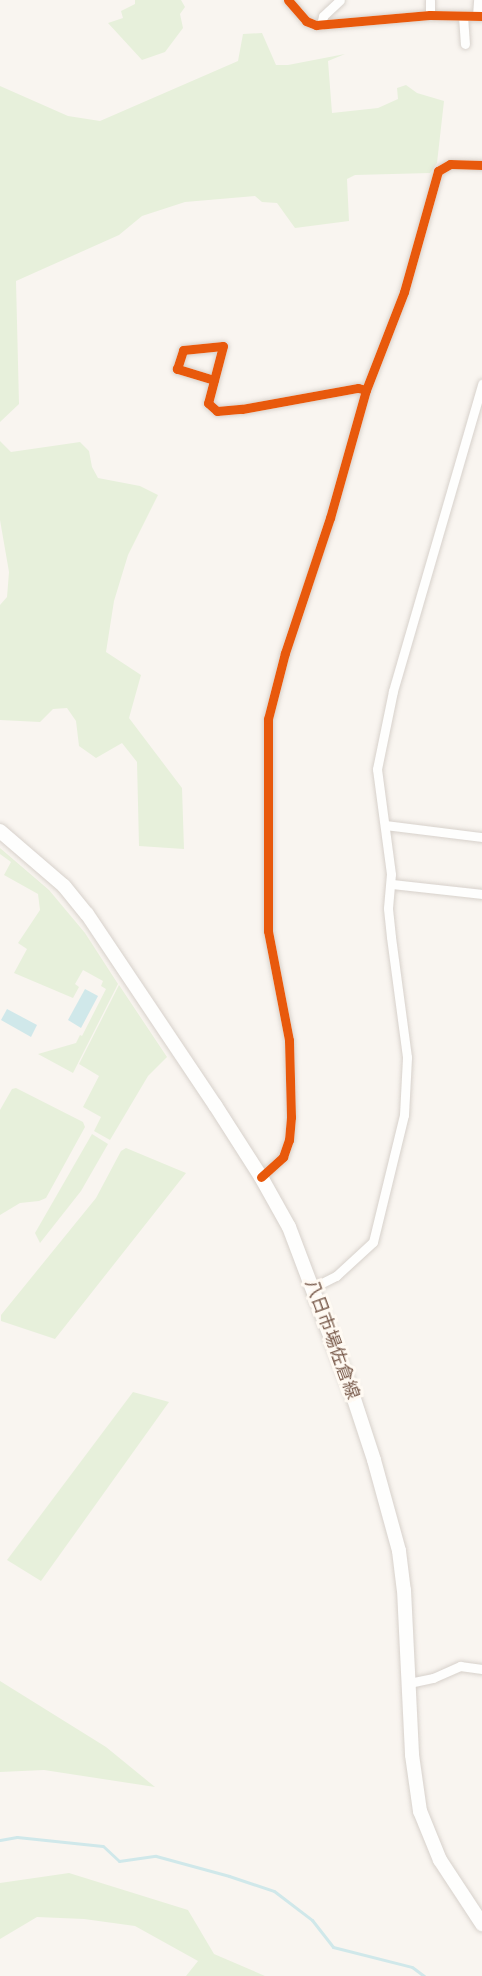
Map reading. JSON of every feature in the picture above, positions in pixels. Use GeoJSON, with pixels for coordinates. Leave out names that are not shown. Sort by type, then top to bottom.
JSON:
{"type":"FeatureCollection","features":[{"type":"Feature","properties":{"kind":"main road","name":"八日市場佐倉線"},"geometry":{"type":"LineString","coordinates":[[0,831],[64,886],[87,914],[261,1177],[290,1227],[314,1287],[374,1460],[393,1527],[405,1590],[412,1755],[420,1811],[440,1860],[482,1924]]}},
{"type":"Feature","properties":{"kind":"street"},"geometry":{"type":"LineString","coordinates":[[288,0],[306,21],[321,25],[430,15],[480,16],[478,0]]}},
{"type":"Feature","properties":{"kind":"street"},"geometry":{"type":"LineString","coordinates":[[321,25],[323,16],[340,0]]}},
{"type":"Feature","properties":{"kind":"street"},"geometry":{"type":"LineString","coordinates":[[430,0],[430,15]]}},
{"type":"Feature","properties":{"kind":"street"},"geometry":{"type":"LineString","coordinates":[[463,16],[465,44]]}},
{"type":"Feature","properties":{"kind":"street"},"geometry":{"type":"LineString","coordinates":[[261,1177],[283,1157],[289,1140],[291,1117],[289,1040],[268,931],[266,727],[285,653],[330,518],[366,390],[404,292],[438,171],[450,164],[482,165]]}},
{"type":"Feature","properties":{"kind":"street"},"geometry":{"type":"LineString","coordinates":[[214,380],[177,369],[183,350],[222,344],[214,380],[208,403],[212,408],[225,411],[358,388],[366,390]]}},
{"type":"Feature","properties":{"kind":"street"},"geometry":{"type":"LineString","coordinates":[[314,1287],[336,1276],[373,1242],[404,1115],[407,1057],[388,908],[392,884],[377,775],[384,726],[482,384]]}},
{"type":"Feature","properties":{"kind":"street"},"geometry":{"type":"LineString","coordinates":[[385,825],[482,837]]}},
{"type":"Feature","properties":{"kind":"street"},"geometry":{"type":"LineString","coordinates":[[392,884],[482,894]]}},
{"type":"Feature","properties":{"kind":"street"},"geometry":{"type":"LineString","coordinates":[[409,1683],[433,1678],[460,1666],[482,1669]]}},
{"type":"Feature","properties":{"kind":"green space"},"geometry":{"type":"Polygon","coordinates":[[[135,0],[181,0],[185,7],[180,14],[183,28],[165,52],[142,60],[108,23],[123,18],[121,11],[135,4],[135,0]]]}},
{"type":"Feature","properties":{"kind":"green space"},"geometry":{"type":"Polygon","coordinates":[[[262,33],[276,65],[288,65],[345,54],[328,61],[332,113],[378,108],[398,99],[397,88],[406,85],[417,93],[444,101],[437,163],[430,173],[355,175],[347,179],[349,221],[295,228],[277,203],[262,202],[255,196],[185,202],[142,216],[119,235],[16,281],[19,404],[0,422],[0,86],[68,116],[100,121],[238,61],[243,34],[262,33]]]}},
{"type":"Feature","properties":{"kind":"green space"},"geometry":{"type":"Polygon","coordinates":[[[0,441],[11,452],[80,442],[89,451],[92,467],[98,478],[140,486],[158,495],[128,555],[114,601],[106,652],[141,675],[129,718],[182,788],[184,849],[139,846],[137,762],[122,743],[96,758],[79,746],[76,721],[67,708],[53,709],[40,722],[0,720],[0,605],[7,597],[9,572],[0,520],[0,441]]]}},
{"type":"Feature","properties":{"kind":"green space"},"geometry":{"type":"Polygon","coordinates":[[[0,848],[49,890],[85,933],[118,984],[73,1073],[38,1054],[76,1043],[80,1035],[82,1036],[106,989],[101,986],[103,981],[83,970],[75,984],[79,987],[73,998],[14,973],[27,949],[18,943],[40,910],[38,894],[4,875],[11,862],[0,854],[0,848]]]}},
{"type":"Feature","properties":{"kind":"green space"},"geometry":{"type":"Polygon","coordinates":[[[119,985],[167,1057],[148,1076],[110,1140],[94,1131],[101,1117],[83,1107],[99,1076],[79,1064],[119,985]]]}},
{"type":"Feature","properties":{"kind":"green space"},"geometry":{"type":"Polygon","coordinates":[[[16,1088],[83,1122],[85,1127],[46,1198],[20,1203],[0,1215],[0,1110],[12,1089],[16,1088]]]}},
{"type":"Feature","properties":{"kind":"green space"},"geometry":{"type":"Polygon","coordinates":[[[92,1134],[108,1144],[81,1191],[40,1243],[35,1233],[92,1134]]]}},
{"type":"Feature","properties":{"kind":"green space"},"geometry":{"type":"Polygon","coordinates":[[[126,1148],[186,1173],[55,1339],[1,1321],[1,1315],[96,1198],[121,1151],[126,1148]]]}},
{"type":"Feature","properties":{"kind":"green space"},"geometry":{"type":"Polygon","coordinates":[[[133,1392],[169,1402],[41,1581],[7,1560],[133,1392]]]}},
{"type":"Feature","properties":{"kind":"green space"},"geometry":{"type":"Polygon","coordinates":[[[0,1681],[106,1747],[155,1787],[44,1770],[0,1772],[0,1681]]]}},
{"type":"Feature","properties":{"kind":"green space"},"geometry":{"type":"Polygon","coordinates":[[[69,1873],[188,1910],[214,1954],[265,1976],[186,1976],[198,1961],[135,1926],[84,1919],[37,1917],[0,1939],[0,1883],[69,1873]]]}},
{"type":"Feature","properties":{"kind":"water"},"geometry":{"type":"Polygon","coordinates":[[[85,989],[98,996],[81,1028],[68,1020],[85,989]]]}},
{"type":"Feature","properties":{"kind":"water"},"geometry":{"type":"Polygon","coordinates":[[[7,1009],[37,1025],[31,1037],[1,1020],[7,1009]]]}},
{"type":"Feature","properties":{"kind":"waterway"},"geometry":{"type":"LineString","coordinates":[[0,1840],[17,1837],[103,1846],[119,1861],[156,1856],[229,1876],[274,1891],[312,1920],[333,1947],[412,1967],[424,1976]]}},
{"type":"Feature","properties":{"kind":"cycle path"},"geometry":{"type":"LineString","coordinates":[[288,0],[306,21],[316,25],[430,15],[482,16]]}},
{"type":"Feature","properties":{"kind":"cycle path"},"geometry":{"type":"LineString","coordinates":[[261,1177],[283,1157],[289,1140],[291,1117],[289,1040],[268,931],[268,719],[285,653],[330,518],[366,390],[404,292],[438,171],[450,164],[482,165]]}},
{"type":"Feature","properties":{"kind":"cycle path"},"geometry":{"type":"LineString","coordinates":[[214,380],[177,369],[183,350],[223,346],[208,403],[217,411],[242,409],[358,388],[366,390]]}}]}
